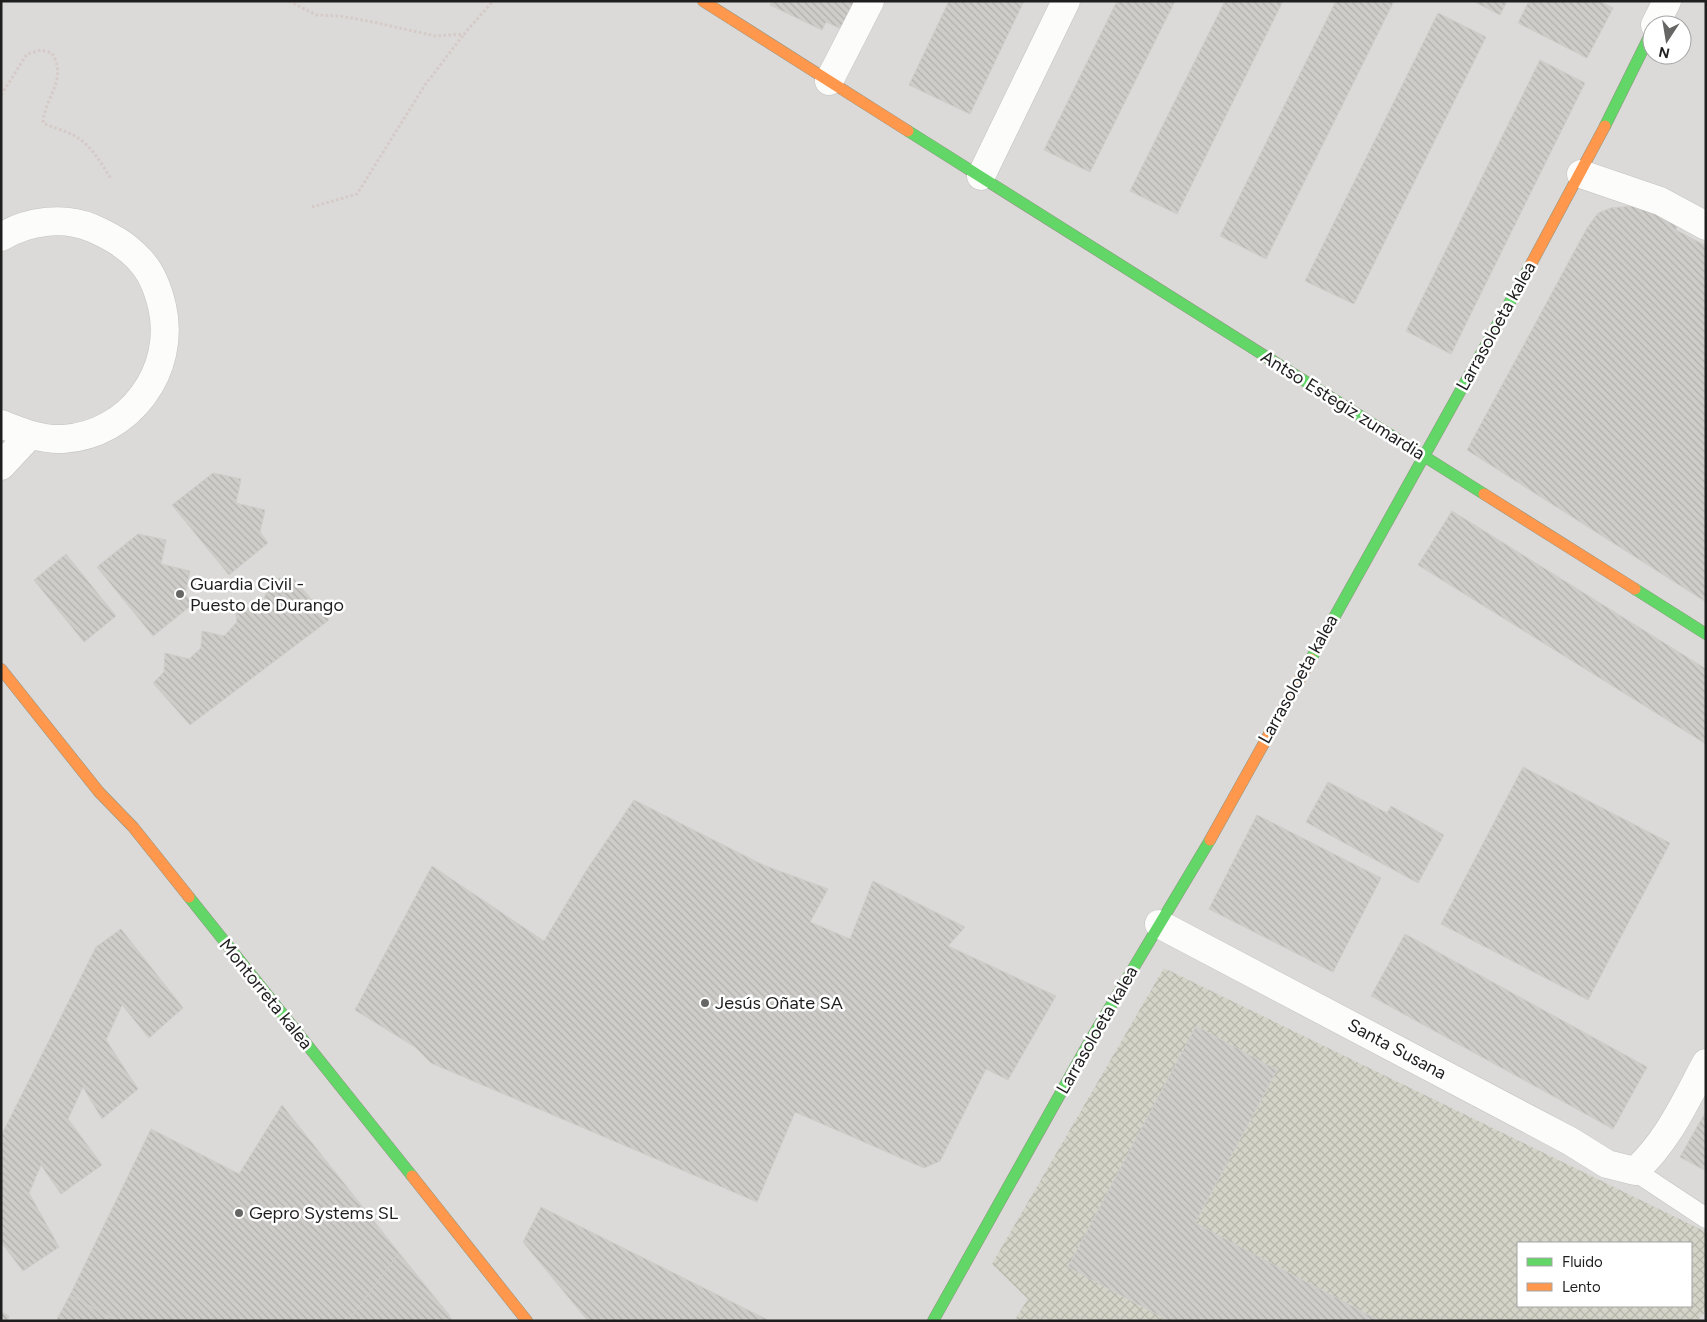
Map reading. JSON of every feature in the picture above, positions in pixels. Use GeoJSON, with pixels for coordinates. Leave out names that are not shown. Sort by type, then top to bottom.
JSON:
{"type":"FeatureCollection","features":[{"type":"Feature","properties":{"kind":"street","name":"Antso Estegiz zumardia"},"geometry":{"type":"LineString","coordinates":[[703,1],[1706,634]]}},
{"type":"Feature","properties":{"kind":"street"},"geometry":{"type":"LineString","coordinates":[[830,81],[870,1]]}},
{"type":"Feature","properties":{"kind":"street"},"geometry":{"type":"LineString","coordinates":[[981,176],[1066,1]]}},
{"type":"Feature","properties":{"kind":"street"},"geometry":{"type":"LineString","coordinates":[[1660,15],[1667,1]]}},
{"type":"Feature","properties":{"kind":"street","name":"Larrasoloeta kalea"},"geometry":{"type":"LineString","coordinates":[[933,1321],[1091,1039],[1194,869],[1581,174],[1642,51]]}},
{"type":"Feature","properties":{"kind":"street"},"geometry":{"type":"LineString","coordinates":[[1581,174],[1660,200],[1706,226]]}},
{"type":"Feature","properties":{"kind":"street"},"geometry":{"type":"LineString","coordinates":[[1,237],[14,229],[48,221],[83,224],[114,237],[140,260],[149,274],[158,289],[166,322],[163,357],[149,389],[126,414],[97,432],[63,439],[29,436],[1,424]]}},
{"type":"Feature","properties":{"kind":"street"},"geometry":{"type":"LineString","coordinates":[[1,466],[29,436]]}},
{"type":"Feature","properties":{"kind":"street","name":"Montorreta kalea"},"geometry":{"type":"LineString","coordinates":[[1,669],[99,792],[133,827],[527,1321]]}},
{"type":"Feature","properties":{"kind":"street","name":"Santa Susana"},"geometry":{"type":"LineString","coordinates":[[1159,924],[1570,1141],[1607,1164],[1635,1171]]}},
{"type":"Feature","properties":{"kind":"street"},"geometry":{"type":"LineString","coordinates":[[1635,1171],[1651,1156],[1667,1135],[1706,1063]]}},
{"type":"Feature","properties":{"kind":"lane"},"geometry":{"type":"LineString","coordinates":[[1635,1171],[1706,1218]]}},
{"type":"Feature","properties":{"kind":"path"},"geometry":{"type":"LineString","coordinates":[[290,1],[316,15],[348,17],[435,36],[464,34]]}},
{"type":"Feature","properties":{"kind":"path"},"geometry":{"type":"LineString","coordinates":[[312,207],[357,194],[425,85],[464,34],[493,1]]}},
{"type":"Feature","properties":{"kind":"path"},"geometry":{"type":"LineString","coordinates":[[1,95],[27,54],[41,50],[52,53],[58,64],[57,83],[44,110],[43,123],[72,134],[80,140],[97,156],[111,179]]}},
{"type":"Feature","properties":{"kind":"shaded area"},"geometry":{"type":"Polygon","coordinates":[[[1,1],[1706,1],[1706,1321],[1,1321],[1,1]]]}},
{"type":"Feature","properties":{"kind":"shaded area"},"geometry":{"type":"Polygon","coordinates":[[[1164,968],[1706,1232],[1706,1311],[1697,1321],[1014,1321],[1028,1299],[992,1264],[1164,968]]]}},
{"type":"Feature","properties":{"kind":"building"},"geometry":{"type":"Polygon","coordinates":[[[772,1],[858,1],[844,30],[826,22],[822,30],[770,5],[772,1]]]}},
{"type":"Feature","properties":{"kind":"building"},"geometry":{"type":"Polygon","coordinates":[[[949,1],[1024,1],[970,114],[909,85],[949,1]]]}},
{"type":"Feature","properties":{"kind":"building"},"geometry":{"type":"Polygon","coordinates":[[[1117,1],[1175,1],[1090,172],[1044,150],[1117,1]]]}},
{"type":"Feature","properties":{"kind":"building"},"geometry":{"type":"Polygon","coordinates":[[[1225,1],[1283,1],[1177,214],[1130,191],[1225,1]]]}},
{"type":"Feature","properties":{"kind":"building"},"geometry":{"type":"Polygon","coordinates":[[[1336,1],[1394,1],[1266,259],[1220,236],[1336,1]]]}},
{"type":"Feature","properties":{"kind":"building"},"geometry":{"type":"Polygon","coordinates":[[[1473,1],[1507,1],[1500,15],[1473,1]]]}},
{"type":"Feature","properties":{"kind":"building"},"geometry":{"type":"Polygon","coordinates":[[[1529,1],[1599,1],[1613,8],[1587,58],[1518,23],[1529,1]]]}},
{"type":"Feature","properties":{"kind":"building"},"geometry":{"type":"Polygon","coordinates":[[[1438,13],[1486,37],[1354,304],[1305,281],[1438,13]]]}},
{"type":"Feature","properties":{"kind":"building"},"geometry":{"type":"Polygon","coordinates":[[[1540,60],[1585,83],[1451,354],[1406,331],[1540,60]]]}},
{"type":"Feature","properties":{"kind":"building"},"geometry":{"type":"Polygon","coordinates":[[[1645,205],[1677,221],[1676,230],[1706,246],[1706,602],[1467,450],[1587,228],[1598,213],[1611,208],[1645,205]]]}},
{"type":"Feature","properties":{"kind":"building"},"geometry":{"type":"Polygon","coordinates":[[[213,473],[241,479],[236,503],[265,510],[260,532],[268,543],[229,575],[172,505],[213,473]]]}},
{"type":"Feature","properties":{"kind":"building"},"geometry":{"type":"Polygon","coordinates":[[[1452,511],[1706,669],[1706,744],[1418,565],[1452,511]]]}},
{"type":"Feature","properties":{"kind":"building"},"geometry":{"type":"Polygon","coordinates":[[[138,534],[166,540],[161,564],[190,571],[185,594],[193,604],[153,636],[97,567],[138,534]]]}},
{"type":"Feature","properties":{"kind":"building"},"geometry":{"type":"Polygon","coordinates":[[[66,554],[116,616],[84,642],[34,580],[66,554]]]}},
{"type":"Feature","properties":{"kind":"building"},"geometry":{"type":"Polygon","coordinates":[[[270,578],[294,579],[329,620],[190,725],[153,683],[164,672],[165,653],[189,659],[201,648],[202,631],[224,636],[237,622],[235,607],[262,607],[270,578]]]}},
{"type":"Feature","properties":{"kind":"building"},"geometry":{"type":"Polygon","coordinates":[[[1523,767],[1670,843],[1588,1000],[1441,924],[1523,767]]]}},
{"type":"Feature","properties":{"kind":"building"},"geometry":{"type":"Polygon","coordinates":[[[1328,782],[1387,813],[1391,806],[1444,835],[1418,883],[1306,822],[1328,782]]]}},
{"type":"Feature","properties":{"kind":"building","name":"Jesús Oñate SA"},"geometry":{"type":"Polygon","coordinates":[[[634,800],[763,865],[828,889],[810,922],[850,939],[873,881],[965,927],[948,946],[1056,996],[1008,1080],[986,1069],[940,1161],[924,1168],[795,1112],[757,1202],[431,1063],[415,1047],[355,1010],[432,866],[544,941],[586,871],[634,800]]]}},
{"type":"Feature","properties":{"kind":"building"},"geometry":{"type":"Polygon","coordinates":[[[1257,815],[1381,878],[1333,972],[1209,909],[1257,815]]]}},
{"type":"Feature","properties":{"kind":"building"},"geometry":{"type":"Polygon","coordinates":[[[121,929],[183,1008],[149,1038],[122,1005],[106,1040],[138,1089],[102,1119],[83,1087],[68,1119],[102,1165],[61,1194],[41,1165],[29,1193],[59,1247],[23,1271],[1,1242],[1,1136],[96,947],[121,929]]]}},
{"type":"Feature","properties":{"kind":"building"},"geometry":{"type":"Polygon","coordinates":[[[1405,934],[1647,1067],[1613,1129],[1371,996],[1405,934]]]}},
{"type":"Feature","properties":{"kind":"building"},"geometry":{"type":"Polygon","coordinates":[[[1196,1026],[1277,1070],[1195,1223],[1380,1321],[1169,1321],[1068,1267],[1196,1026]]]}},
{"type":"Feature","properties":{"kind":"building","name":"Gepro Systems SL"},"geometry":{"type":"Polygon","coordinates":[[[282,1105],[453,1321],[117,1321],[70,1295],[151,1129],[239,1174],[282,1105]]]}},
{"type":"Feature","properties":{"kind":"building"},"geometry":{"type":"Polygon","coordinates":[[[1706,1111],[1706,1171],[1680,1157],[1706,1111]]]}},
{"type":"Feature","properties":{"kind":"building"},"geometry":{"type":"Polygon","coordinates":[[[541,1207],[770,1321],[588,1321],[523,1242],[541,1207]]]}},
{"type":"Feature","properties":{"kind":"building"},"geometry":{"type":"Polygon","coordinates":[[[399,1253],[450,1316],[446,1321],[348,1321],[399,1253]]]}},
{"type":"Feature","properties":{"kind":"building"},"geometry":{"type":"Polygon","coordinates":[[[70,1295],[117,1321],[56,1321],[70,1295]]]}},
{"type":"Feature","properties":{"kind":"building"},"geometry":{"type":"Polygon","coordinates":[[[1,1312],[9,1316],[7,1321],[1,1321],[1,1312]]]}},
{"type":"Feature","properties":{"kind":"traffic: fast"},"geometry":{"type":"LineString","coordinates":[[1605,126],[1642,51]]}},
{"type":"Feature","properties":{"kind":"traffic: fast"},"geometry":{"type":"LineString","coordinates":[[908,131],[1484,494]]}},
{"type":"Feature","properties":{"kind":"traffic: fast"},"geometry":{"type":"LineString","coordinates":[[1311,659],[1530,266]]}},
{"type":"Feature","properties":{"kind":"traffic: fast"},"geometry":{"type":"LineString","coordinates":[[1635,589],[1706,634]]}},
{"type":"Feature","properties":{"kind":"traffic: fast"},"geometry":{"type":"LineString","coordinates":[[933,1321],[1091,1039],[1210,840]]}},
{"type":"Feature","properties":{"kind":"traffic: fast"},"geometry":{"type":"LineString","coordinates":[[189,897],[412,1176]]}},
{"type":"Feature","properties":{"kind":"traffic: slow"},"geometry":{"type":"LineString","coordinates":[[703,1],[908,131]]}},
{"type":"Feature","properties":{"kind":"traffic: slow"},"geometry":{"type":"LineString","coordinates":[[1530,266],[1605,126]]}},
{"type":"Feature","properties":{"kind":"traffic: slow"},"geometry":{"type":"LineString","coordinates":[[1484,494],[1635,589]]}},
{"type":"Feature","properties":{"kind":"traffic: slow"},"geometry":{"type":"LineString","coordinates":[[1210,840],[1311,659]]}},
{"type":"Feature","properties":{"kind":"traffic: slow"},"geometry":{"type":"LineString","coordinates":[[1,669],[99,792],[133,827],[189,897]]}},
{"type":"Feature","properties":{"kind":"traffic: slow"},"geometry":{"type":"LineString","coordinates":[[412,1176],[527,1321]]}},
{"type":"Feature","properties":{"kind":"place","name":"Guardia Civil - Puesto de Durango"},"geometry":{"type":"Point","coordinates":[180,594]}},
{"type":"Feature","properties":{"kind":"place","name":"Jesús Oñate SA"},"geometry":{"type":"Point","coordinates":[705,1003]}},
{"type":"Feature","properties":{"kind":"place","name":"Gepro Systems SL"},"geometry":{"type":"Point","coordinates":[239,1213]}}]}
